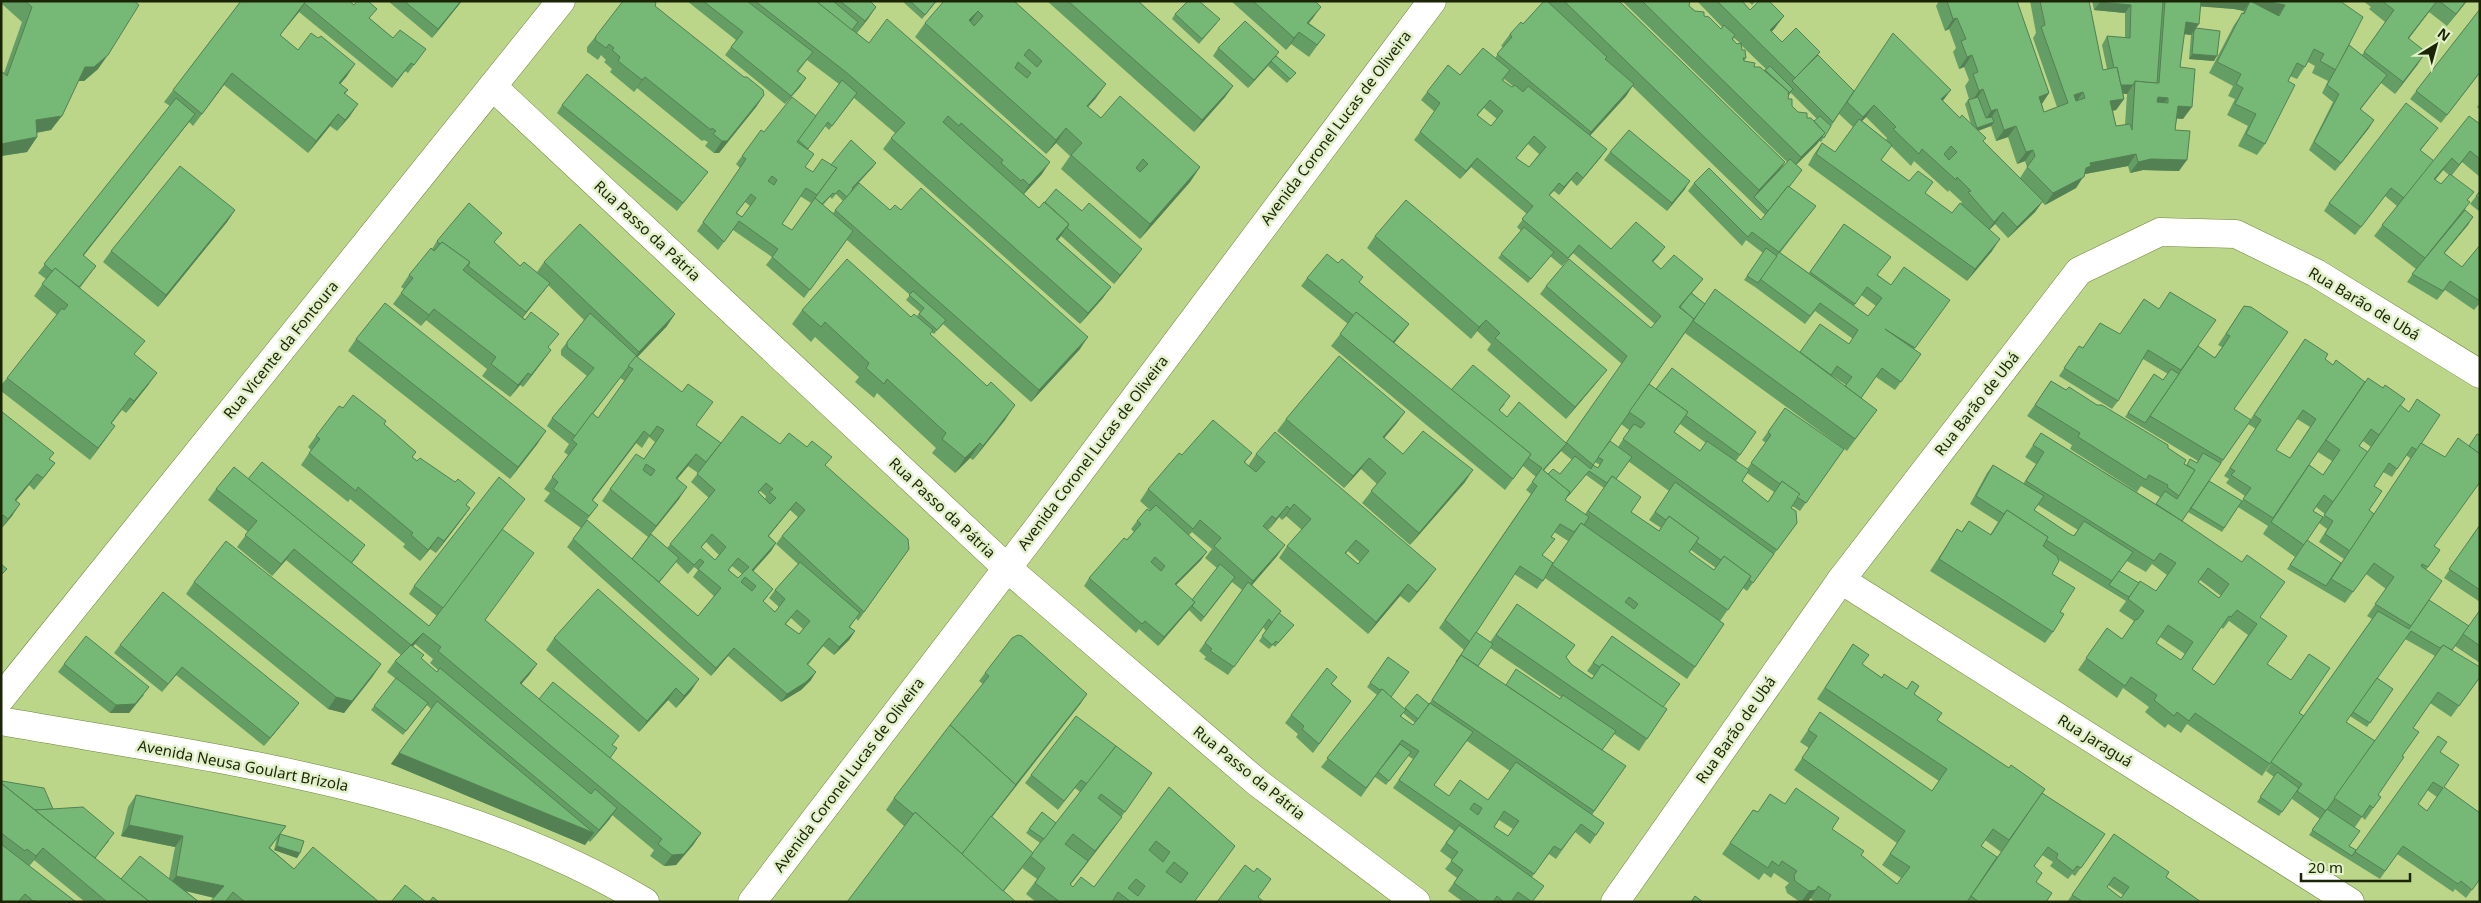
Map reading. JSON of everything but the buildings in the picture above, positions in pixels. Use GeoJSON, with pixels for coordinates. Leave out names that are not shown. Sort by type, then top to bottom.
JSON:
{"type":"FeatureCollection","features":[{"type":"Feature","properties":{"kind":"street","name":"Rua Vicente da Fontoura"},"geometry":{"type":"LineString","coordinates":[[1,698],[561,1]]}},
{"type":"Feature","properties":{"kind":"street","name":"Avenida Coronel Lucas de Oliveira"},"geometry":{"type":"LineString","coordinates":[[752,902],[1007,568],[1432,1]]}},
{"type":"Feature","properties":{"kind":"street","name":"Rua Passo da Pátria"},"geometry":{"type":"LineString","coordinates":[[493,86],[1007,568],[1258,783],[1416,902]]}},
{"type":"Feature","properties":{"kind":"street","name":"Rua Barão de Ubá"},"geometry":{"type":"LineString","coordinates":[[1615,902],[1841,580],[2078,271],[2160,232],[2236,234],[2316,273],[2480,374]]}},
{"type":"Feature","properties":{"kind":"street","name":"Rua Jaraguá"},"geometry":{"type":"LineString","coordinates":[[1841,580],[2350,902]]}},
{"type":"Feature","properties":{"kind":"street","name":"Avenida Neusa Goulart Brizola"},"geometry":{"type":"LineString","coordinates":[[1,721],[322,778],[470,821],[602,876],[645,902]]}}]}
